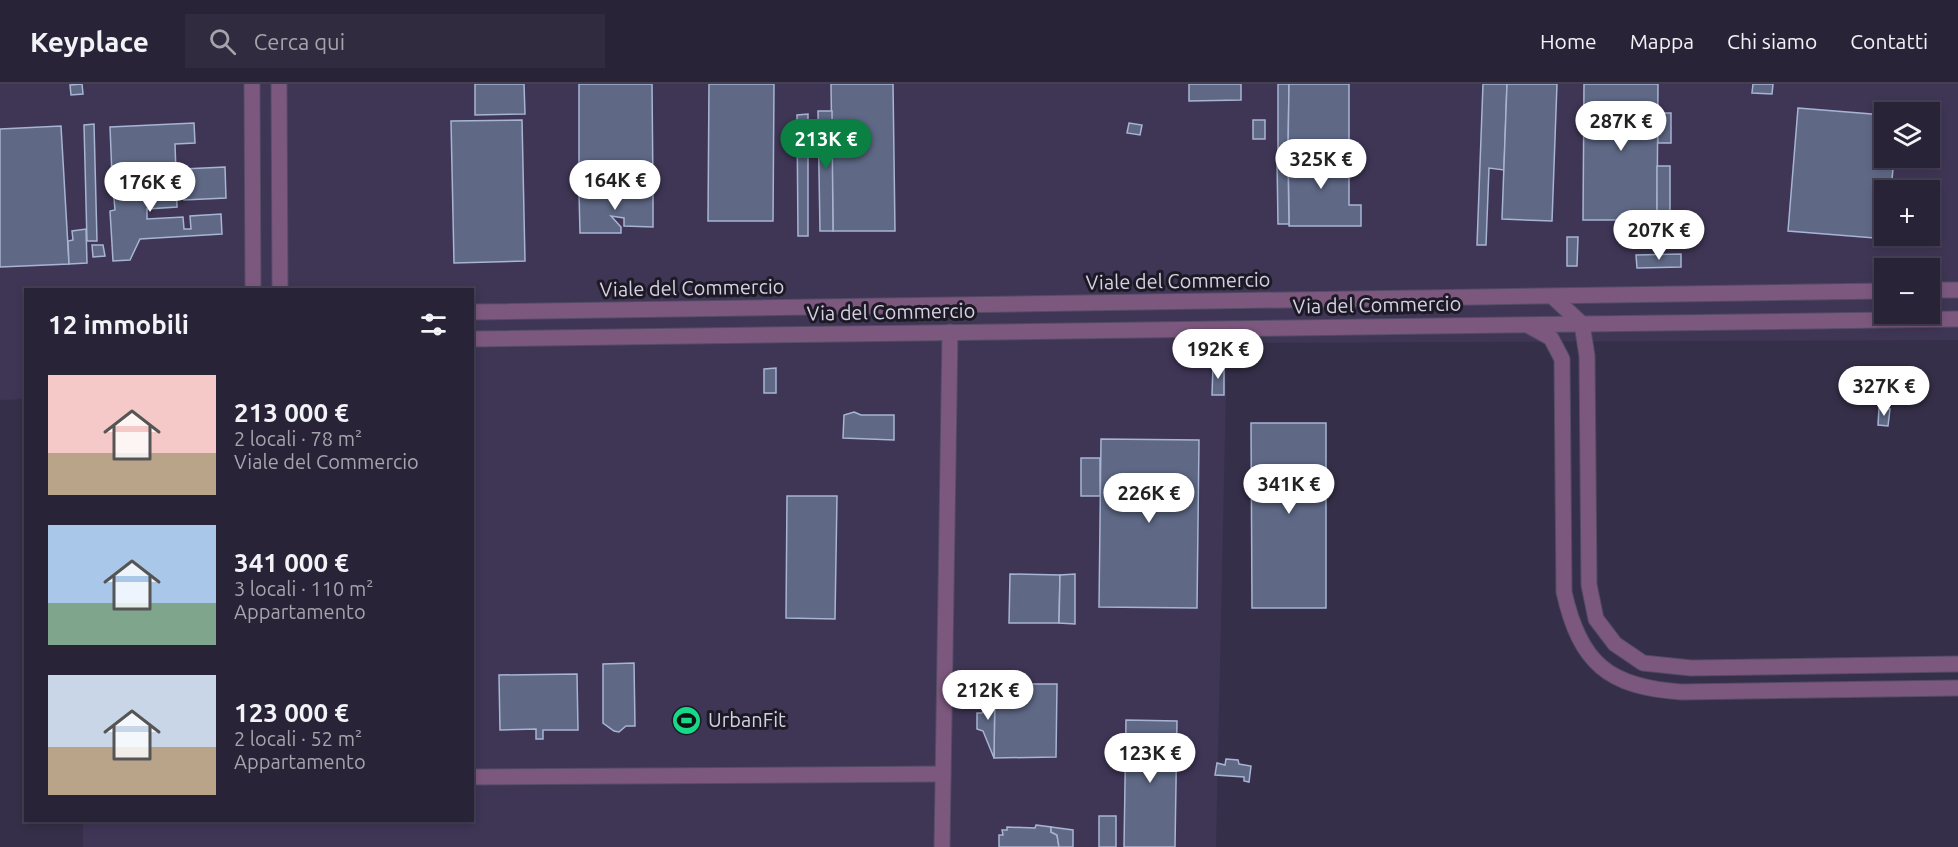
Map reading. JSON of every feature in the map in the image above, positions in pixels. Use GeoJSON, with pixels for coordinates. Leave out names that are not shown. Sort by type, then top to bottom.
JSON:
{"type":"FeatureCollection","features":[{"type":"Feature","properties":{"kind":"street"},"geometry":{"type":"LineString","coordinates":[[252,84],[253,288]]}},
{"type":"Feature","properties":{"kind":"street"},"geometry":{"type":"LineString","coordinates":[[279,84],[280,288]]}},
{"type":"Feature","properties":{"kind":"street"},"geometry":{"type":"LineString","coordinates":[[1940,290],[1958,290]]}},
{"type":"Feature","properties":{"kind":"street","name":"Viale del Commercio"},"geometry":{"type":"LineString","coordinates":[[474,312],[1874,291]]}},
{"type":"Feature","properties":{"kind":"street"},"geometry":{"type":"LineString","coordinates":[[1552,296],[1581,324],[1587,356],[1589,585],[1596,620],[1615,644],[1643,663],[1691,668],[1958,664]]}},
{"type":"Feature","properties":{"kind":"street","name":"Via del Commercio"},"geometry":{"type":"LineString","coordinates":[[474,339],[1958,319]]}},
{"type":"Feature","properties":{"kind":"street"},"geometry":{"type":"LineString","coordinates":[[1527,324],[1551,338],[1562,359],[1564,592],[1572,627],[1591,659],[1623,682],[1663,691],[1958,688]]}},
{"type":"Feature","properties":{"kind":"street"},"geometry":{"type":"LineString","coordinates":[[942,847],[950,332]]}},
{"type":"Feature","properties":{"kind":"street"},"geometry":{"type":"LineString","coordinates":[[474,777],[943,774]]}},
{"type":"Feature","properties":{"kind":"shaded area"},"geometry":{"type":"Polygon","coordinates":[[[0,84],[1958,84],[1958,340],[1227,343],[1216,847],[83,847],[83,822],[474,822],[474,288],[24,288],[24,399],[0,400],[0,84]]]}},
{"type":"Feature","properties":{"kind":"building"},"geometry":{"type":"Polygon","coordinates":[[[82,84],[83,94],[71,95],[70,85],[82,84]]]}},
{"type":"Feature","properties":{"kind":"building"},"geometry":{"type":"Polygon","coordinates":[[[475,84],[524,84],[525,114],[475,115],[475,84]]]}},
{"type":"Feature","properties":{"kind":"building"},"geometry":{"type":"Polygon","coordinates":[[[579,84],[652,84],[653,192],[579,192],[579,84]]]}},
{"type":"Feature","properties":{"kind":"building"},"geometry":{"type":"Polygon","coordinates":[[[709,84],[774,84],[773,221],[708,221],[709,84]]]}},
{"type":"Feature","properties":{"kind":"building"},"geometry":{"type":"Polygon","coordinates":[[[831,84],[893,84],[895,231],[833,231],[831,84]]]}},
{"type":"Feature","properties":{"kind":"building"},"geometry":{"type":"Polygon","coordinates":[[[1189,84],[1241,84],[1241,100],[1189,101],[1189,84]]]}},
{"type":"Feature","properties":{"kind":"building"},"geometry":{"type":"Polygon","coordinates":[[[1278,84],[1289,84],[1288,160],[1278,160],[1278,84]]]}},
{"type":"Feature","properties":{"kind":"building"},"geometry":{"type":"Polygon","coordinates":[[[1289,84],[1349,84],[1349,151],[1288,152],[1289,84]]]}},
{"type":"Feature","properties":{"kind":"building"},"geometry":{"type":"Polygon","coordinates":[[[1483,84],[1507,84],[1504,170],[1489,168],[1486,245],[1477,245],[1483,84]]]}},
{"type":"Feature","properties":{"kind":"building"},"geometry":{"type":"Polygon","coordinates":[[[1507,84],[1557,84],[1552,221],[1502,219],[1507,84]]]}},
{"type":"Feature","properties":{"kind":"building"},"geometry":{"type":"Polygon","coordinates":[[[1584,84],[1658,84],[1657,220],[1583,220],[1584,84]]]}},
{"type":"Feature","properties":{"kind":"building"},"geometry":{"type":"Polygon","coordinates":[[[1753,84],[1773,84],[1772,94],[1752,93],[1753,84]]]}},
{"type":"Feature","properties":{"kind":"building"},"geometry":{"type":"Polygon","coordinates":[[[1798,108],[1874,114],[1874,168],[1893,168],[1892,180],[1874,180],[1874,238],[1788,231],[1798,108]]]}},
{"type":"Feature","properties":{"kind":"building"},"geometry":{"type":"Polygon","coordinates":[[[818,111],[832,111],[833,231],[820,231],[818,111]]]}},
{"type":"Feature","properties":{"kind":"building"},"geometry":{"type":"Polygon","coordinates":[[[1658,113],[1671,113],[1671,143],[1658,143],[1658,113]]]}},
{"type":"Feature","properties":{"kind":"building"},"geometry":{"type":"Polygon","coordinates":[[[808,114],[808,236],[798,236],[797,115],[808,114]]]}},
{"type":"Feature","properties":{"kind":"building"},"geometry":{"type":"Polygon","coordinates":[[[522,120],[525,261],[454,263],[451,121],[522,120]]]}},
{"type":"Feature","properties":{"kind":"building"},"geometry":{"type":"Polygon","coordinates":[[[1253,120],[1265,120],[1265,139],[1253,139],[1253,120]]]}},
{"type":"Feature","properties":{"kind":"building"},"geometry":{"type":"Polygon","coordinates":[[[194,123],[195,143],[175,144],[176,173],[112,176],[110,127],[194,123]]]}},
{"type":"Feature","properties":{"kind":"building"},"geometry":{"type":"Polygon","coordinates":[[[1129,123],[1142,125],[1140,135],[1127,133],[1129,123]]]}},
{"type":"Feature","properties":{"kind":"building"},"geometry":{"type":"Polygon","coordinates":[[[94,124],[97,241],[87,241],[84,125],[94,124]]]}},
{"type":"Feature","properties":{"kind":"building"},"geometry":{"type":"Polygon","coordinates":[[[61,126],[69,264],[0,267],[0,129],[61,126]]]}},
{"type":"Feature","properties":{"kind":"building"},"geometry":{"type":"Polygon","coordinates":[[[1349,151],[1349,205],[1361,205],[1361,226],[1289,226],[1288,152],[1349,151]]]}},
{"type":"Feature","properties":{"kind":"building"},"geometry":{"type":"Polygon","coordinates":[[[1277,160],[1288,160],[1289,224],[1278,224],[1277,160]]]}},
{"type":"Feature","properties":{"kind":"building"},"geometry":{"type":"Polygon","coordinates":[[[1657,166],[1670,166],[1670,220],[1657,220],[1657,166]]]}},
{"type":"Feature","properties":{"kind":"building"},"geometry":{"type":"Polygon","coordinates":[[[225,167],[226,198],[184,200],[183,169],[225,167]]]}},
{"type":"Feature","properties":{"kind":"building"},"geometry":{"type":"Polygon","coordinates":[[[176,173],[177,207],[147,209],[147,219],[183,217],[184,229],[191,229],[190,216],[221,214],[222,234],[140,239],[130,260],[113,261],[110,211],[115,210],[112,176],[176,173]]]}},
{"type":"Feature","properties":{"kind":"building"},"geometry":{"type":"Polygon","coordinates":[[[579,192],[653,192],[653,227],[624,226],[624,218],[611,216],[621,227],[621,233],[580,233],[579,192]]]}},
{"type":"Feature","properties":{"kind":"building"},"geometry":{"type":"Polygon","coordinates":[[[1637,220],[1649,220],[1649,232],[1637,232],[1637,220]]]}},
{"type":"Feature","properties":{"kind":"building"},"geometry":{"type":"Polygon","coordinates":[[[86,229],[87,263],[69,264],[68,241],[73,240],[72,231],[86,229]]]}},
{"type":"Feature","properties":{"kind":"building"},"geometry":{"type":"Polygon","coordinates":[[[1567,237],[1578,237],[1577,266],[1567,266],[1567,237]]]}},
{"type":"Feature","properties":{"kind":"building"},"geometry":{"type":"Polygon","coordinates":[[[92,245],[103,245],[105,256],[93,257],[92,245]]]}},
{"type":"Feature","properties":{"kind":"building"},"geometry":{"type":"Polygon","coordinates":[[[1681,254],[1681,267],[1637,268],[1636,255],[1681,254]]]}},
{"type":"Feature","properties":{"kind":"building"},"geometry":{"type":"Polygon","coordinates":[[[1213,365],[1224,365],[1224,395],[1212,395],[1213,365]]]}},
{"type":"Feature","properties":{"kind":"building"},"geometry":{"type":"Polygon","coordinates":[[[776,368],[776,393],[764,393],[764,369],[776,368]]]}},
{"type":"Feature","properties":{"kind":"building"},"geometry":{"type":"Polygon","coordinates":[[[1879,408],[1890,409],[1888,426],[1878,425],[1879,408]]]}},
{"type":"Feature","properties":{"kind":"building"},"geometry":{"type":"Polygon","coordinates":[[[854,412],[861,415],[894,415],[894,440],[843,438],[844,415],[854,412]]]}},
{"type":"Feature","properties":{"kind":"building"},"geometry":{"type":"Polygon","coordinates":[[[1251,423],[1326,423],[1326,608],[1252,608],[1251,423]]]}},
{"type":"Feature","properties":{"kind":"building"},"geometry":{"type":"Polygon","coordinates":[[[1101,439],[1199,440],[1197,608],[1099,607],[1101,439]]]}},
{"type":"Feature","properties":{"kind":"building"},"geometry":{"type":"Polygon","coordinates":[[[1081,458],[1100,458],[1100,496],[1081,496],[1081,458]]]}},
{"type":"Feature","properties":{"kind":"building"},"geometry":{"type":"Polygon","coordinates":[[[787,496],[837,496],[835,619],[786,618],[787,496]]]}},
{"type":"Feature","properties":{"kind":"building"},"geometry":{"type":"Polygon","coordinates":[[[1010,574],[1060,575],[1059,623],[1009,623],[1010,574]]]}},
{"type":"Feature","properties":{"kind":"building"},"geometry":{"type":"Polygon","coordinates":[[[1075,574],[1075,624],[1059,623],[1060,575],[1075,574]]]}},
{"type":"Feature","properties":{"kind":"building"},"geometry":{"type":"Polygon","coordinates":[[[634,663],[635,726],[626,726],[619,732],[614,731],[603,723],[603,664],[634,663]]]}},
{"type":"Feature","properties":{"kind":"building"},"geometry":{"type":"Polygon","coordinates":[[[577,674],[578,730],[543,730],[543,739],[536,739],[536,729],[500,730],[499,675],[577,674]]]}},
{"type":"Feature","properties":{"kind":"building"},"geometry":{"type":"Polygon","coordinates":[[[995,684],[1057,684],[1056,757],[994,758],[995,684]]]}},
{"type":"Feature","properties":{"kind":"building"},"geometry":{"type":"Polygon","coordinates":[[[995,684],[994,758],[983,731],[977,729],[977,713],[982,713],[995,684]]]}},
{"type":"Feature","properties":{"kind":"building"},"geometry":{"type":"Polygon","coordinates":[[[1126,720],[1177,721],[1175,847],[1124,847],[1126,720]]]}},
{"type":"Feature","properties":{"kind":"building"},"geometry":{"type":"Polygon","coordinates":[[[1226,759],[1238,760],[1239,764],[1251,766],[1249,782],[1244,781],[1244,777],[1215,775],[1217,763],[1225,765],[1226,759]]]}},
{"type":"Feature","properties":{"kind":"building"},"geometry":{"type":"Polygon","coordinates":[[[1099,816],[1116,816],[1116,847],[1099,847],[1099,816]]]}},
{"type":"Feature","properties":{"kind":"building"},"geometry":{"type":"Polygon","coordinates":[[[1036,825],[1051,827],[1051,832],[1057,835],[1059,847],[999,847],[999,835],[1003,835],[1002,830],[1007,830],[1007,827],[1035,828],[1036,825]]]}},
{"type":"Feature","properties":{"kind":"building"},"geometry":{"type":"Polygon","coordinates":[[[1051,827],[1073,830],[1073,847],[1059,847],[1057,835],[1051,832],[1051,827]]]}},
{"type":"Feature","properties":{"kind":"place","name":"UrbanFit"},"geometry":{"type":"Point","coordinates":[687,720]}}]}
